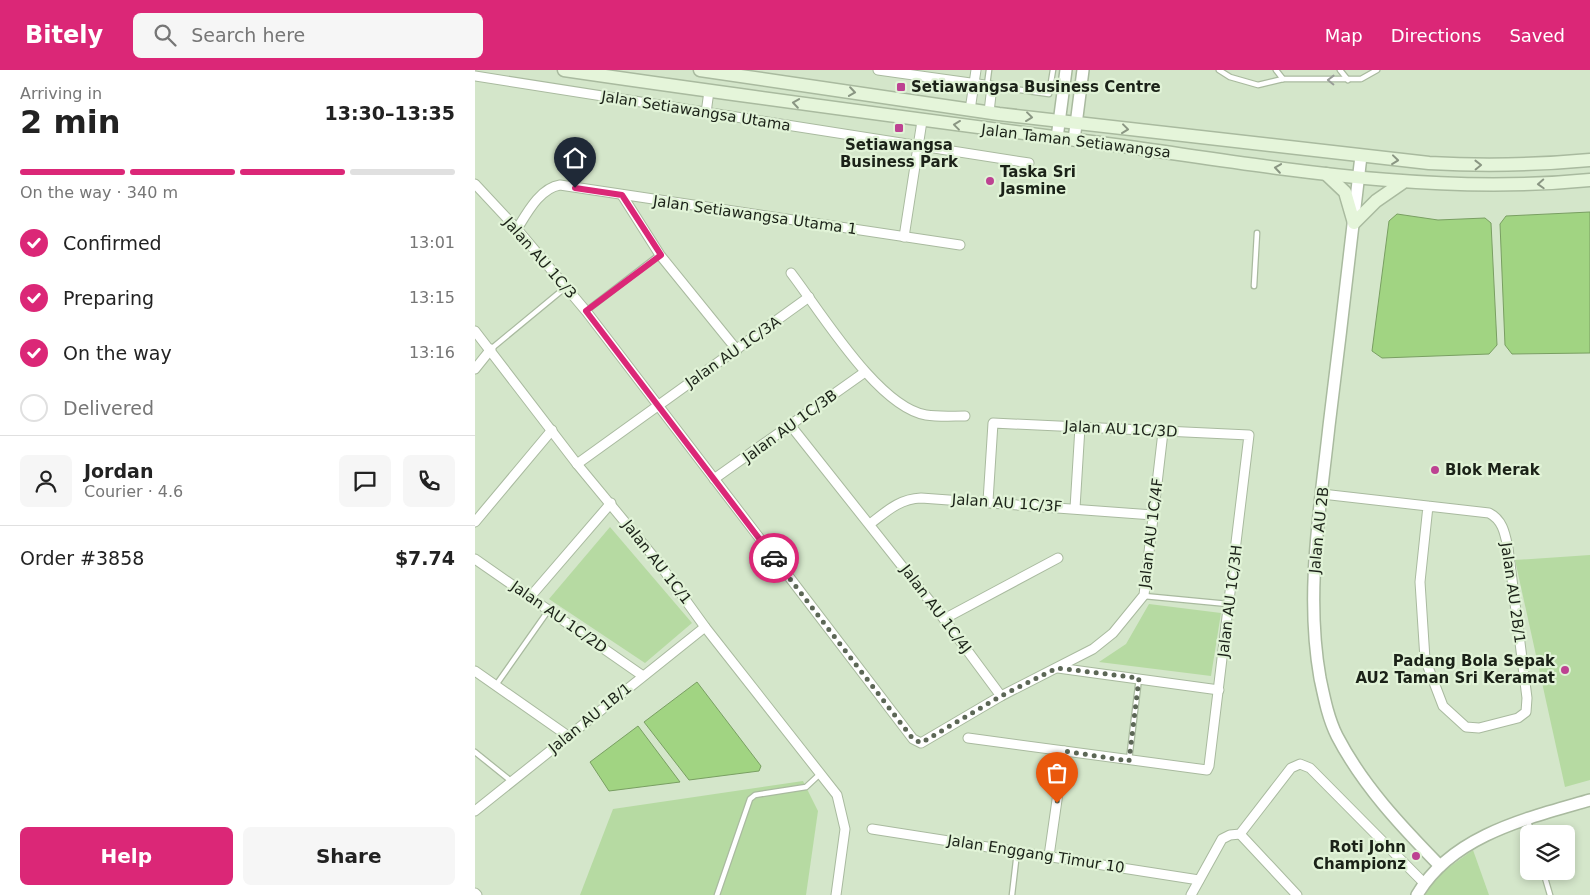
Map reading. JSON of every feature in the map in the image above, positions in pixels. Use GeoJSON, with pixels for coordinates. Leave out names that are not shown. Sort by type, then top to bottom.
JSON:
{"type":"FeatureCollection","features":[{"type":"Feature","properties":{"kind":"main road","name":"Jalan Taman Setiawangsa"},"geometry":{"type":"LineString","coordinates":[[564,70],[621,74],[709,91],[922,121],[1402,183],[1504,186],[1590,180]]}},
{"type":"Feature","properties":{"kind":"main road","name":"Jalan Taman Setiawangsa"},"geometry":{"type":"LineString","coordinates":[[700,70],[971,110],[1361,156],[1468,166],[1543,164],[1590,160]]}},
{"type":"Feature","properties":{"kind":"main road"},"geometry":{"type":"LineString","coordinates":[[1326,174],[1345,192],[1354,223],[1376,201],[1402,183]]}},
{"type":"Feature","properties":{"kind":"street"},"geometry":{"type":"LineString","coordinates":[[878,70],[917,73],[990,86],[989,112]]}},
{"type":"Feature","properties":{"kind":"street"},"geometry":{"type":"LineString","coordinates":[[971,110],[976,70]]}},
{"type":"Feature","properties":{"kind":"street"},"geometry":{"type":"LineString","coordinates":[[1057,138],[1066,70]]}},
{"type":"Feature","properties":{"kind":"street"},"geometry":{"type":"LineString","coordinates":[[1074,140],[1083,70]]}},
{"type":"Feature","properties":{"kind":"street","name":"Jalan Setiawangsa Utama"},"geometry":{"type":"LineString","coordinates":[[475,76],[1029,162]]}},
{"type":"Feature","properties":{"kind":"street"},"geometry":{"type":"LineString","coordinates":[[706,113],[709,91]]}},
{"type":"Feature","properties":{"kind":"street"},"geometry":{"type":"LineString","coordinates":[[904,237],[922,121]]}},
{"type":"Feature","properties":{"kind":"street","name":"Jalan AU 2B"},"geometry":{"type":"LineString","coordinates":[[1361,156],[1322,494],[1312,604],[1316,655],[1324,698],[1337,735],[1376,796],[1399,824],[1440,866]]}},
{"type":"Feature","properties":{"kind":"street","name":"Jalan AU 1C/3"},"geometry":{"type":"LineString","coordinates":[[475,184],[517,229],[586,311],[913,739]]}},
{"type":"Feature","properties":{"kind":"street","name":"Jalan Setiawangsa Utama 1"},"geometry":{"type":"LineString","coordinates":[[517,229],[550,187],[560,185],[960,245]]}},
{"type":"Feature","properties":{"kind":"street"},"geometry":{"type":"LineString","coordinates":[[622,195],[661,255],[737,350]]}},
{"type":"Feature","properties":{"kind":"street"},"geometry":{"type":"LineString","coordinates":[[791,273],[865,372],[880,389],[900,405],[925,415],[965,416]]}},
{"type":"Feature","properties":{"kind":"street","name":"Jalan AU 1C/3A"},"geometry":{"type":"LineString","coordinates":[[577,464],[809,297]]}},
{"type":"Feature","properties":{"kind":"street","name":"Jalan AU 1C/1"},"geometry":{"type":"LineString","coordinates":[[475,331],[491,349],[577,464],[611,504],[837,794],[845,829],[836,895]]}},
{"type":"Feature","properties":{"kind":"street"},"geometry":{"type":"LineString","coordinates":[[475,369],[491,349]]}},
{"type":"Feature","properties":{"kind":"street","name":"Jalan AU 1C/3B"},"geometry":{"type":"LineString","coordinates":[[715,479],[865,372]]}},
{"type":"Feature","properties":{"kind":"street","name":"Jalan AU 1C/3D"},"geometry":{"type":"LineString","coordinates":[[988,501],[993,422],[1249,435]]}},
{"type":"Feature","properties":{"kind":"street","name":"Jalan AU 1C/4J"},"geometry":{"type":"LineString","coordinates":[[791,426],[944,619],[1001,696]]}},
{"type":"Feature","properties":{"kind":"street"},"geometry":{"type":"LineString","coordinates":[[1075,508],[1080,427]]}},
{"type":"Feature","properties":{"kind":"street"},"geometry":{"type":"LineString","coordinates":[[475,522],[551,430]]}},
{"type":"Feature","properties":{"kind":"street","name":"Jalan AU 1C/4F"},"geometry":{"type":"LineString","coordinates":[[913,739],[921,743],[931,739],[1001,696],[1093,650],[1113,633],[1143,596],[1163,432]]}},
{"type":"Feature","properties":{"kind":"street","name":"Jalan AU 1C/3H"},"geometry":{"type":"LineString","coordinates":[[1129,761],[1201,771],[1207,770],[1209,766],[1249,435]]}},
{"type":"Feature","properties":{"kind":"street","name":"Jalan AU 2B/1"},"geometry":{"type":"LineString","coordinates":[[1322,494],[1428,506],[1489,514],[1496,517],[1503,528],[1509,548],[1527,698],[1526,712],[1517,718],[1479,728],[1466,727],[1443,706],[1425,659],[1420,582],[1428,506]]}},
{"type":"Feature","properties":{"kind":"street","name":"Jalan AU 1C/3F"},"geometry":{"type":"LineString","coordinates":[[870,524],[907,498],[988,501],[1153,515]]}},
{"type":"Feature","properties":{"kind":"street"},"geometry":{"type":"LineString","coordinates":[[530,597],[611,504]]}},
{"type":"Feature","properties":{"kind":"street","name":"Jalan AU 1C/2D"},"geometry":{"type":"LineString","coordinates":[[475,558],[643,676]]}},
{"type":"Feature","properties":{"kind":"street"},"geometry":{"type":"LineString","coordinates":[[944,619],[1058,558]]}},
{"type":"Feature","properties":{"kind":"street","name":"Jalan AU 1B/1"},"geometry":{"type":"LineString","coordinates":[[475,811],[705,627]]}},
{"type":"Feature","properties":{"kind":"street"},"geometry":{"type":"LineString","coordinates":[[1057,668],[1219,690]]}},
{"type":"Feature","properties":{"kind":"street"},"geometry":{"type":"LineString","coordinates":[[475,671],[568,736]]}},
{"type":"Feature","properties":{"kind":"street"},"geometry":{"type":"LineString","coordinates":[[968,738],[1129,761]]}},
{"type":"Feature","properties":{"kind":"street"},"geometry":{"type":"LineString","coordinates":[[1049,856],[1064,751]]}},
{"type":"Feature","properties":{"kind":"street"},"geometry":{"type":"LineString","coordinates":[[1239,834],[1291,768],[1299,764],[1310,768],[1424,883]]}},
{"type":"Feature","properties":{"kind":"street"},"geometry":{"type":"LineString","coordinates":[[1417,895],[1424,883],[1440,866],[1476,840],[1527,818],[1590,800]]}},
{"type":"Feature","properties":{"kind":"street","name":"Jalan Enggang Timur 10"},"geometry":{"type":"LineString","coordinates":[[872,829],[1199,880]]}},
{"type":"Feature","properties":{"kind":"street"},"geometry":{"type":"LineString","coordinates":[[1191,895],[1222,839],[1230,834],[1239,834],[1297,895]]}},
{"type":"Feature","properties":{"kind":"lane"},"geometry":{"type":"LineString","coordinates":[[989,70],[990,86],[1049,94],[1053,70]]}},
{"type":"Feature","properties":{"kind":"lane"},"geometry":{"type":"LineString","coordinates":[[1219,70],[1230,78],[1258,85],[1283,79],[1361,79],[1377,70]]}},
{"type":"Feature","properties":{"kind":"lane"},"geometry":{"type":"LineString","coordinates":[[1276,70],[1283,79]]}},
{"type":"Feature","properties":{"kind":"lane"},"geometry":{"type":"LineString","coordinates":[[1340,70],[1348,80]]}},
{"type":"Feature","properties":{"kind":"lane"},"geometry":{"type":"LineString","coordinates":[[1254,286],[1257,233]]}},
{"type":"Feature","properties":{"kind":"lane"},"geometry":{"type":"LineString","coordinates":[[586,311],[661,255]]}},
{"type":"Feature","properties":{"kind":"lane"},"geometry":{"type":"LineString","coordinates":[[491,349],[566,287]]}},
{"type":"Feature","properties":{"kind":"lane"},"geometry":{"type":"LineString","coordinates":[[1143,596],[1230,604]]}},
{"type":"Feature","properties":{"kind":"lane"},"geometry":{"type":"LineString","coordinates":[[496,685],[549,610]]}},
{"type":"Feature","properties":{"kind":"lane"},"geometry":{"type":"LineString","coordinates":[[1129,761],[1139,678]]}},
{"type":"Feature","properties":{"kind":"lane"},"geometry":{"type":"LineString","coordinates":[[475,752],[512,781]]}},
{"type":"Feature","properties":{"kind":"lane"},"geometry":{"type":"LineString","coordinates":[[717,895],[750,799],[755,795],[806,788],[821,772]]}},
{"type":"Feature","properties":{"kind":"lane"},"geometry":{"type":"LineString","coordinates":[[1527,818],[1529,825]]}},
{"type":"Feature","properties":{"kind":"lane"},"geometry":{"type":"LineString","coordinates":[[1012,895],[1017,851]]}},
{"type":"Feature","properties":{"kind":"lane"},"geometry":{"type":"LineString","coordinates":[[1546,880],[1550,895]]}},
{"type":"Feature","properties":{"kind":"shaded area"},"geometry":{"type":"Polygon","coordinates":[[[1590,212],[1590,353],[1512,354],[1505,345],[1500,224],[1506,216],[1590,212]]]}},
{"type":"Feature","properties":{"kind":"shaded area"},"geometry":{"type":"Polygon","coordinates":[[[1397,214],[1438,220],[1485,218],[1491,223],[1497,345],[1489,354],[1382,358],[1372,351],[1389,221],[1397,214]]]}},
{"type":"Feature","properties":{"kind":"shaded area"},"geometry":{"type":"Polygon","coordinates":[[[610,527],[692,623],[645,663],[549,599],[610,527]]]}},
{"type":"Feature","properties":{"kind":"shaded area","name":"Padang Bola Sepak AU2 Taman Sri Keramat"},"geometry":{"type":"Polygon","coordinates":[[[1590,555],[1590,780],[1565,787],[1515,560],[1590,555]]]}},
{"type":"Feature","properties":{"kind":"shaded area"},"geometry":{"type":"Polygon","coordinates":[[[1149,604],[1221,613],[1211,676],[1099,662],[1126,644],[1149,604]]]}},
{"type":"Feature","properties":{"kind":"shaded area"},"geometry":{"type":"Polygon","coordinates":[[[697,682],[761,766],[759,771],[689,780],[644,722],[697,682]]]}},
{"type":"Feature","properties":{"kind":"shaded area"},"geometry":{"type":"Polygon","coordinates":[[[638,726],[680,782],[609,791],[590,762],[638,726]]]}},
{"type":"Feature","properties":{"kind":"shaded area"},"geometry":{"type":"Polygon","coordinates":[[[803,781],[818,811],[806,895],[580,895],[613,809],[803,781]]]}},
{"type":"Feature","properties":{"kind":"shaded area"},"geometry":{"type":"Polygon","coordinates":[[[1473,850],[1489,895],[1425,895],[1434,878],[1473,850]]]}},
{"type":"Feature","properties":{"kind":"way so far"},"geometry":{"type":"LineString","coordinates":[[774,558],[913,739],[921,743],[931,739],[1001,696],[1057,668],[1139,678],[1129,761],[1064,751],[1057,803]]}},
{"type":"Feature","properties":{"kind":"place","name":"Setiawangsa Business Centre"},"geometry":{"type":"Point","coordinates":[901,87]}},
{"type":"Feature","properties":{"kind":"place","name":"Setiawangsa Business Park"},"geometry":{"type":"Point","coordinates":[899,128]}},
{"type":"Feature","properties":{"kind":"place","name":"Taska Sri Jasmine"},"geometry":{"type":"Point","coordinates":[990,181]}},
{"type":"Feature","properties":{"kind":"place","name":"Blok Merak"},"geometry":{"type":"Point","coordinates":[1435,470]}},
{"type":"Feature","properties":{"kind":"place","name":"Padang Bola Sepak AU2 Taman Sri Keramat"},"geometry":{"type":"Point","coordinates":[1565,670]}},
{"type":"Feature","properties":{"kind":"place","name":"Roti John Championz"},"geometry":{"type":"Point","coordinates":[1416,856]}},
{"type":"Feature","properties":{"kind":"route"},"geometry":{"type":"LineString","coordinates":[[575,188],[622,195],[661,255],[586,311],[774,558]]}}]}
